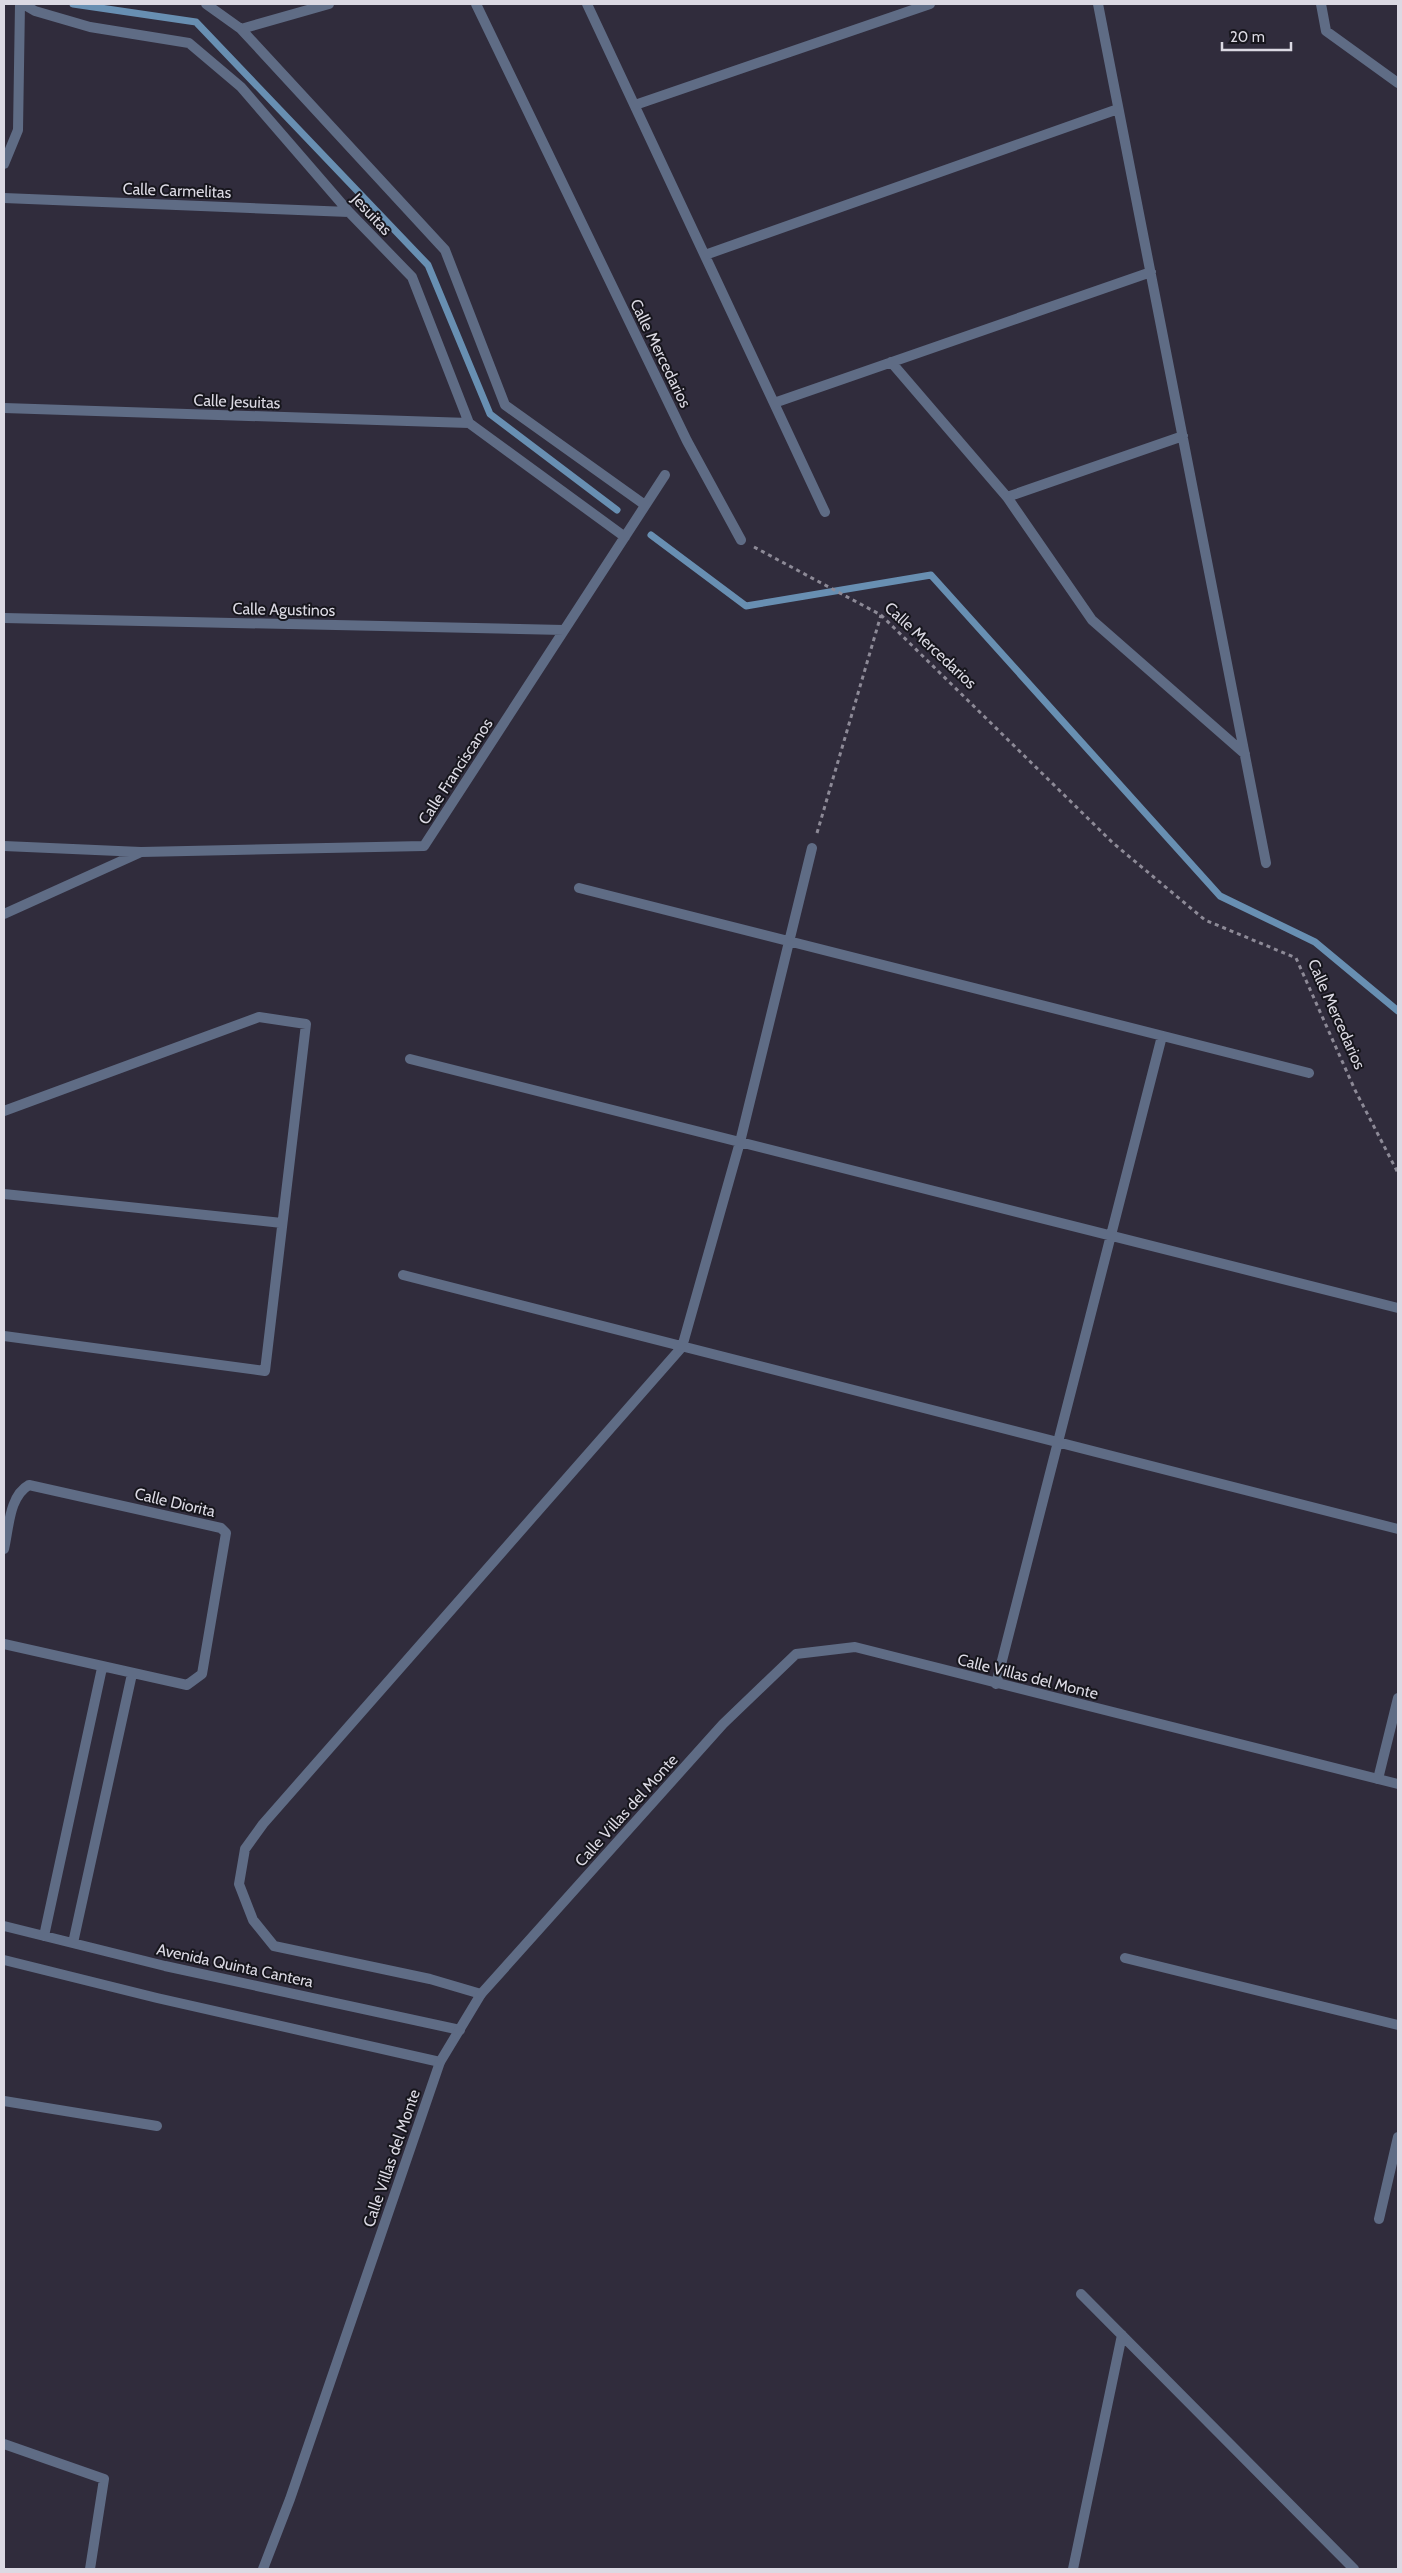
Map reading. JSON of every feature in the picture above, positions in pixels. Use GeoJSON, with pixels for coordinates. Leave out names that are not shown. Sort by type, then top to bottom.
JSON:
{"type":"FeatureCollection","features":[{"type":"Feature","properties":{"kind":"street"},"geometry":{"type":"LineString","coordinates":[[4,164],[18,130],[21,4]]}},
{"type":"Feature","properties":{"kind":"street","name":"Jesuitas"},"geometry":{"type":"LineString","coordinates":[[21,4],[35,11],[90,27],[190,43],[241,87],[349,212],[412,277],[469,423]]}},
{"type":"Feature","properties":{"kind":"street","name":"Jesuitas"},"geometry":{"type":"LineString","coordinates":[[206,4],[241,29],[445,250],[505,404],[645,505]]}},
{"type":"Feature","properties":{"kind":"street"},"geometry":{"type":"LineString","coordinates":[[241,29],[329,4]]}},
{"type":"Feature","properties":{"kind":"street","name":"Calle Mercedarios"},"geometry":{"type":"LineString","coordinates":[[476,4],[686,441],[741,540]]}},
{"type":"Feature","properties":{"kind":"street"},"geometry":{"type":"LineString","coordinates":[[587,4],[825,512]]}},
{"type":"Feature","properties":{"kind":"street"},"geometry":{"type":"LineString","coordinates":[[635,105],[930,4]]}},
{"type":"Feature","properties":{"kind":"street"},"geometry":{"type":"LineString","coordinates":[[1098,4],[1266,863]]}},
{"type":"Feature","properties":{"kind":"street"},"geometry":{"type":"LineString","coordinates":[[1321,4],[1326,31],[1398,83]]}},
{"type":"Feature","properties":{"kind":"street"},"geometry":{"type":"LineString","coordinates":[[705,255],[1118,109]]}},
{"type":"Feature","properties":{"kind":"street","name":"Calle Carmelitas"},"geometry":{"type":"LineString","coordinates":[[4,198],[349,212]]}},
{"type":"Feature","properties":{"kind":"street"},"geometry":{"type":"LineString","coordinates":[[774,403],[1150,272]]}},
{"type":"Feature","properties":{"kind":"street"},"geometry":{"type":"LineString","coordinates":[[891,362],[1007,497],[1092,620],[1245,754]]}},
{"type":"Feature","properties":{"kind":"street","name":"Calle Jesuitas"},"geometry":{"type":"LineString","coordinates":[[4,408],[469,423]]}},
{"type":"Feature","properties":{"kind":"street"},"geometry":{"type":"LineString","coordinates":[[469,423],[625,536]]}},
{"type":"Feature","properties":{"kind":"street"},"geometry":{"type":"LineString","coordinates":[[1007,497],[1183,436]]}},
{"type":"Feature","properties":{"kind":"street","name":"Calle Franciscanos"},"geometry":{"type":"LineString","coordinates":[[4,846],[141,852],[424,846],[666,475]]}},
{"type":"Feature","properties":{"kind":"street","name":"Calle Agustinos"},"geometry":{"type":"LineString","coordinates":[[4,618],[564,630]]}},
{"type":"Feature","properties":{"kind":"street"},"geometry":{"type":"LineString","coordinates":[[481,1994],[430,1979],[274,1946],[253,1920],[239,1884],[245,1849],[269,1817],[682,1346],[740,1142],[812,848]]}},
{"type":"Feature","properties":{"kind":"street","name":"Calle Franciscanos"},"geometry":{"type":"LineString","coordinates":[[4,914],[141,852]]}},
{"type":"Feature","properties":{"kind":"street"},"geometry":{"type":"LineString","coordinates":[[579,888],[1309,1073]]}},
{"type":"Feature","properties":{"kind":"street"},"geometry":{"type":"LineString","coordinates":[[4,1111],[259,1017],[306,1024],[265,1371],[4,1336]]}},
{"type":"Feature","properties":{"kind":"street"},"geometry":{"type":"LineString","coordinates":[[996,1684],[1162,1036]]}},
{"type":"Feature","properties":{"kind":"street"},"geometry":{"type":"LineString","coordinates":[[410,1059],[1398,1308]]}},
{"type":"Feature","properties":{"kind":"street"},"geometry":{"type":"LineString","coordinates":[[4,1194],[282,1224]]}},
{"type":"Feature","properties":{"kind":"street"},"geometry":{"type":"LineString","coordinates":[[403,1276],[1398,1529]]}},
{"type":"Feature","properties":{"kind":"street","name":"Calle Diorita"},"geometry":{"type":"LineString","coordinates":[[4,1548],[16,1498],[20,1490],[29,1485],[221,1528],[226,1532],[202,1674],[187,1685],[102,1668],[4,1644]]}},
{"type":"Feature","properties":{"kind":"street","name":"Calle Villas del Monte"},"geometry":{"type":"LineString","coordinates":[[263,2569],[290,2499],[440,2062],[481,1994],[723,1724],[796,1654],[855,1647],[1398,1784]]}},
{"type":"Feature","properties":{"kind":"street"},"geometry":{"type":"LineString","coordinates":[[44,1936],[102,1668]]}},
{"type":"Feature","properties":{"kind":"street"},"geometry":{"type":"LineString","coordinates":[[73,1943],[132,1674]]}},
{"type":"Feature","properties":{"kind":"street"},"geometry":{"type":"LineString","coordinates":[[1378,1780],[1398,1698]]}},
{"type":"Feature","properties":{"kind":"street","name":"Avenida Quinta Cantera"},"geometry":{"type":"LineString","coordinates":[[4,1926],[165,1966],[460,2030]]}},
{"type":"Feature","properties":{"kind":"street"},"geometry":{"type":"LineString","coordinates":[[1125,1958],[1398,2025]]}},
{"type":"Feature","properties":{"kind":"street"},"geometry":{"type":"LineString","coordinates":[[4,1960],[157,1998],[440,2062]]}},
{"type":"Feature","properties":{"kind":"street"},"geometry":{"type":"LineString","coordinates":[[4,2101],[157,2126]]}},
{"type":"Feature","properties":{"kind":"street"},"geometry":{"type":"LineString","coordinates":[[1379,2219],[1398,2138]]}},
{"type":"Feature","properties":{"kind":"street"},"geometry":{"type":"LineString","coordinates":[[1081,2294],[1354,2569]]}},
{"type":"Feature","properties":{"kind":"street"},"geometry":{"type":"LineString","coordinates":[[1073,2569],[1122,2335]]}},
{"type":"Feature","properties":{"kind":"street"},"geometry":{"type":"LineString","coordinates":[[4,2444],[104,2479],[90,2569]]}},
{"type":"Feature","properties":{"kind":"path","name":"Calle Mercedarios"},"geometry":{"type":"LineString","coordinates":[[741,540],[881,615],[1113,843],[1205,920],[1296,958],[1354,1090],[1398,1173]]}},
{"type":"Feature","properties":{"kind":"path"},"geometry":{"type":"LineString","coordinates":[[812,848],[881,615]]}},
{"type":"Feature","properties":{"kind":"waterway"},"geometry":{"type":"LineString","coordinates":[[73,4],[196,22],[428,265],[490,414],[617,510]]}},
{"type":"Feature","properties":{"kind":"waterway"},"geometry":{"type":"LineString","coordinates":[[651,535],[746,606],[931,575],[1220,896],[1315,942],[1398,1011]]}}]}
